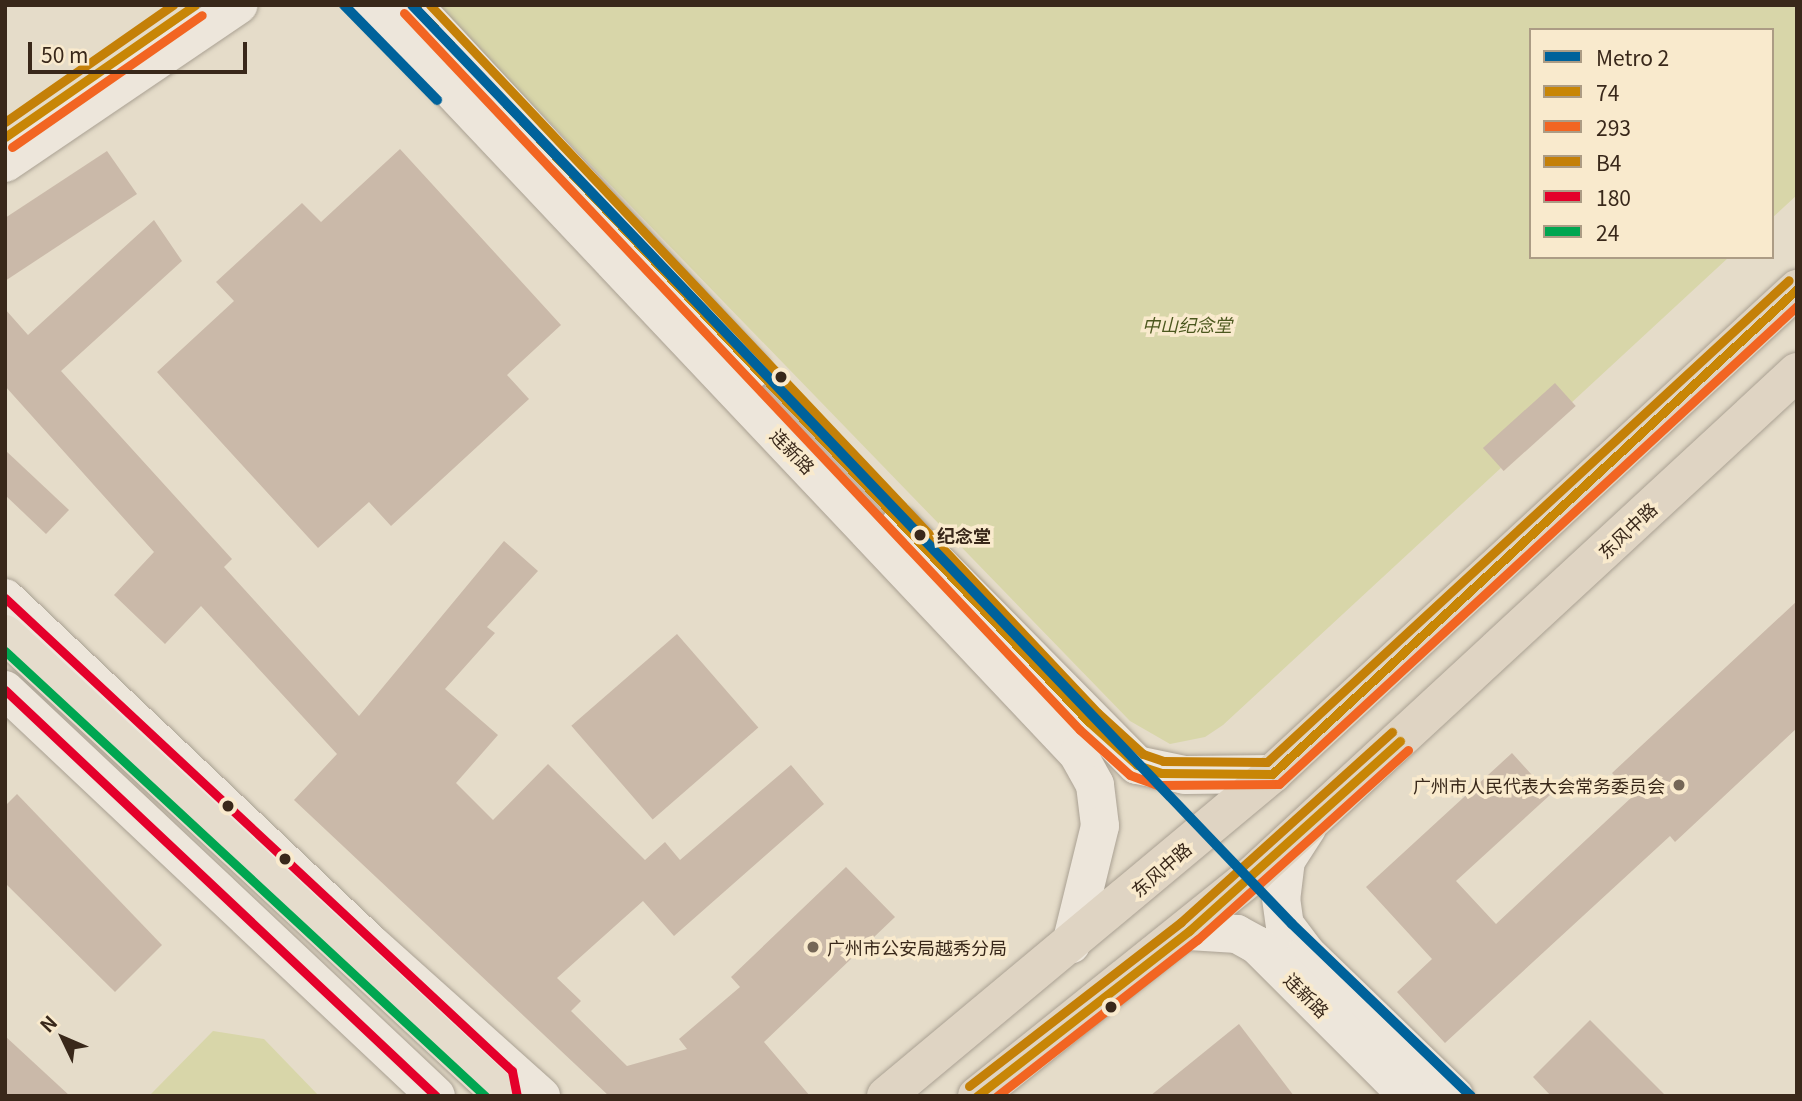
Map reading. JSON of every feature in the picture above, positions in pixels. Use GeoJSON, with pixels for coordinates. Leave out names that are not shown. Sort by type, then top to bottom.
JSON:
{"type":"FeatureCollection","features":[{"type":"Feature","properties":{"kind":"highway","name":"东风中路"},"geometry":{"type":"LineString","coordinates":[[886,1096],[1272,774],[1797,289]]}},
{"type":"Feature","properties":{"kind":"highway","name":"东风中路"},"geometry":{"type":"LineString","coordinates":[[977,1096],[1189,931],[1308,826],[1797,372]]}},
{"type":"Feature","properties":{"kind":"main road"},"geometry":{"type":"LineString","coordinates":[[5,634],[511,1087]]}},
{"type":"Feature","properties":{"kind":"main road"},"geometry":{"type":"LineString","coordinates":[[5,658],[478,1096]]}},
{"type":"Feature","properties":{"kind":"street"},"geometry":{"type":"LineString","coordinates":[[5,137],[195,5]]}},
{"type":"Feature","properties":{"kind":"street"},"geometry":{"type":"LineString","coordinates":[[5,163],[237,5]]}},
{"type":"Feature","properties":{"kind":"street","name":"连新路"},"geometry":{"type":"LineString","coordinates":[[371,5],[1078,754],[1095,785],[1101,827],[1071,944]]}},
{"type":"Feature","properties":{"kind":"street","name":"连新路"},"geometry":{"type":"LineString","coordinates":[[413,5],[720,335],[1119,751],[1161,773],[1272,774]]}},
{"type":"Feature","properties":{"kind":"street"},"geometry":{"type":"LineString","coordinates":[[5,598],[511,1087],[541,1096]]}},
{"type":"Feature","properties":{"kind":"street"},"geometry":{"type":"LineString","coordinates":[[5,690],[436,1096]]}},
{"type":"Feature","properties":{"kind":"street","name":"连新路"},"geometry":{"type":"LineString","coordinates":[[1308,826],[1286,860],[1281,898],[1285,925],[1306,953],[1454,1096]]}},
{"type":"Feature","properties":{"kind":"street","name":"连新路"},"geometry":{"type":"LineString","coordinates":[[1189,931],[1237,934],[1257,945],[1408,1096]]}},
{"type":"Feature","properties":{"kind":"green space","name":"中山纪念堂"},"geometry":{"type":"Polygon","coordinates":[[[436,5],[1797,5],[1797,195],[1774,216],[1774,28],[1529,28],[1529,259],[1727,259],[1223,725],[1205,737],[1170,744],[1130,721],[436,5]]]}},
{"type":"Feature","properties":{"kind":"green space"},"geometry":{"type":"Polygon","coordinates":[[[213,1031],[264,1039],[319,1096],[149,1096],[213,1031]]]}},
{"type":"Feature","properties":{"kind":"building"},"geometry":{"type":"Polygon","coordinates":[[[400,149],[561,325],[507,375],[529,399],[391,526],[369,502],[318,548],[157,372],[234,301],[216,282],[302,203],[321,222],[400,149]]]}},
{"type":"Feature","properties":{"kind":"building"},"geometry":{"type":"Polygon","coordinates":[[[107,151],[137,194],[5,281],[5,218],[107,151]]]}},
{"type":"Feature","properties":{"kind":"building"},"geometry":{"type":"Polygon","coordinates":[[[154,220],[182,261],[61,371],[232,559],[224,567],[359,716],[504,541],[538,571],[487,627],[495,633],[445,689],[498,735],[456,783],[493,820],[548,764],[645,860],[665,842],[680,860],[791,765],[824,804],[674,936],[643,901],[557,978],[581,1001],[571,1011],[627,1066],[687,1049],[679,1039],[740,987],[731,977],[846,867],[895,917],[764,1042],[810,1096],[609,1096],[294,800],[337,754],[201,606],[165,644],[114,595],[154,552],[5,386],[5,309],[28,335],[154,220]]]}},
{"type":"Feature","properties":{"kind":"building"},"geometry":{"type":"Polygon","coordinates":[[[773,367],[901,504],[884,519],[756,383],[773,367]]]}},
{"type":"Feature","properties":{"kind":"building"},"geometry":{"type":"Polygon","coordinates":[[[1555,383],[1576,406],[1504,471],[1483,448],[1555,383]]]}},
{"type":"Feature","properties":{"kind":"building"},"geometry":{"type":"Polygon","coordinates":[[[5,450],[69,510],[46,534],[5,495],[5,450]]]}},
{"type":"Feature","properties":{"kind":"building"},"geometry":{"type":"Polygon","coordinates":[[[1797,601],[1797,728],[1675,842],[1670,836],[1445,1043],[1397,992],[1432,959],[1366,887],[1512,753],[1550,795],[1456,881],[1496,924],[1633,796],[1612,773],[1797,601]]]}},
{"type":"Feature","properties":{"kind":"building"},"geometry":{"type":"Polygon","coordinates":[[[677,634],[758,728],[653,819],[571,726],[677,634]]]}},
{"type":"Feature","properties":{"kind":"building"},"geometry":{"type":"Polygon","coordinates":[[[17,794],[162,945],[115,992],[5,883],[5,806],[17,794]]]}},
{"type":"Feature","properties":{"kind":"building"},"geometry":{"type":"Polygon","coordinates":[[[1590,1020],[1666,1096],[1551,1096],[1533,1077],[1590,1020]]]}},
{"type":"Feature","properties":{"kind":"building"},"geometry":{"type":"Polygon","coordinates":[[[1239,1024],[1294,1096],[1150,1096],[1229,1032],[1239,1024]]]}},
{"type":"Feature","properties":{"kind":"building"},"geometry":{"type":"Polygon","coordinates":[[[5,1036],[70,1096],[5,1096],[5,1036]]]}},
{"type":"Feature","properties":{"kind":"metro line","name":"2"},"geometry":{"type":"LineString","coordinates":[[344,5],[437,100]]}},
{"type":"Feature","properties":{"kind":"metro line","name":"2"},"geometry":{"type":"LineString","coordinates":[[412,5],[1292,924],[1471,1096]]}},
{"type":"Feature","properties":{"kind":"transit line","name":"B4"},"geometry":{"type":"LineString","coordinates":[[5,122],[173,5]]}},
{"type":"Feature","properties":{"kind":"transit line","name":"74"},"geometry":{"type":"LineString","coordinates":[[5,137],[195,5]]}},
{"type":"Feature","properties":{"kind":"transit line","name":"74"},"geometry":{"type":"LineString","coordinates":[[413,5],[1089,722],[1137,765],[1161,773],[1272,774],[1797,289]]}},
{"type":"Feature","properties":{"kind":"transit line","name":"B4"},"geometry":{"type":"LineString","coordinates":[[430,5],[1098,713],[1143,754],[1163,761],[1267,762],[1789,280]]}},
{"type":"Feature","properties":{"kind":"transit line","name":"293"},"geometry":{"type":"LineString","coordinates":[[404,13],[1080,730],[1130,775],[1158,785],[1279,784],[1797,306]]}},
{"type":"Feature","properties":{"kind":"transit line","name":"293"},"geometry":{"type":"LineString","coordinates":[[12,147],[202,15]]}},
{"type":"Feature","properties":{"kind":"transit line","name":"180"},"geometry":{"type":"LineString","coordinates":[[5,598],[512,1071],[517,1096]]}},
{"type":"Feature","properties":{"kind":"transit line","name":"24"},"geometry":{"type":"LineString","coordinates":[[5,651],[485,1096]]}},
{"type":"Feature","properties":{"kind":"transit line","name":"180"},"geometry":{"type":"LineString","coordinates":[[5,690],[436,1096]]}},
{"type":"Feature","properties":{"kind":"transit line","name":"B4"},"geometry":{"type":"LineString","coordinates":[[969,1086],[1181,922],[1392,732]]}},
{"type":"Feature","properties":{"kind":"transit line","name":"74"},"geometry":{"type":"LineString","coordinates":[[977,1096],[1189,931],[1400,741]]}},
{"type":"Feature","properties":{"kind":"transit line","name":"293"},"geometry":{"type":"LineString","coordinates":[[997,1096],[1197,940],[1408,750]]}},
{"type":"Feature","properties":{"kind":"place","name":"纪念堂"},"geometry":{"type":"Point","coordinates":[920,535]}},
{"type":"Feature","properties":{"kind":"place","name":"广州市人民代表大会常务委员会"},"geometry":{"type":"Point","coordinates":[1679,785]}},
{"type":"Feature","properties":{"kind":"place","name":"广州市公安局越秀分局"},"geometry":{"type":"Point","coordinates":[813,947]}}]}
